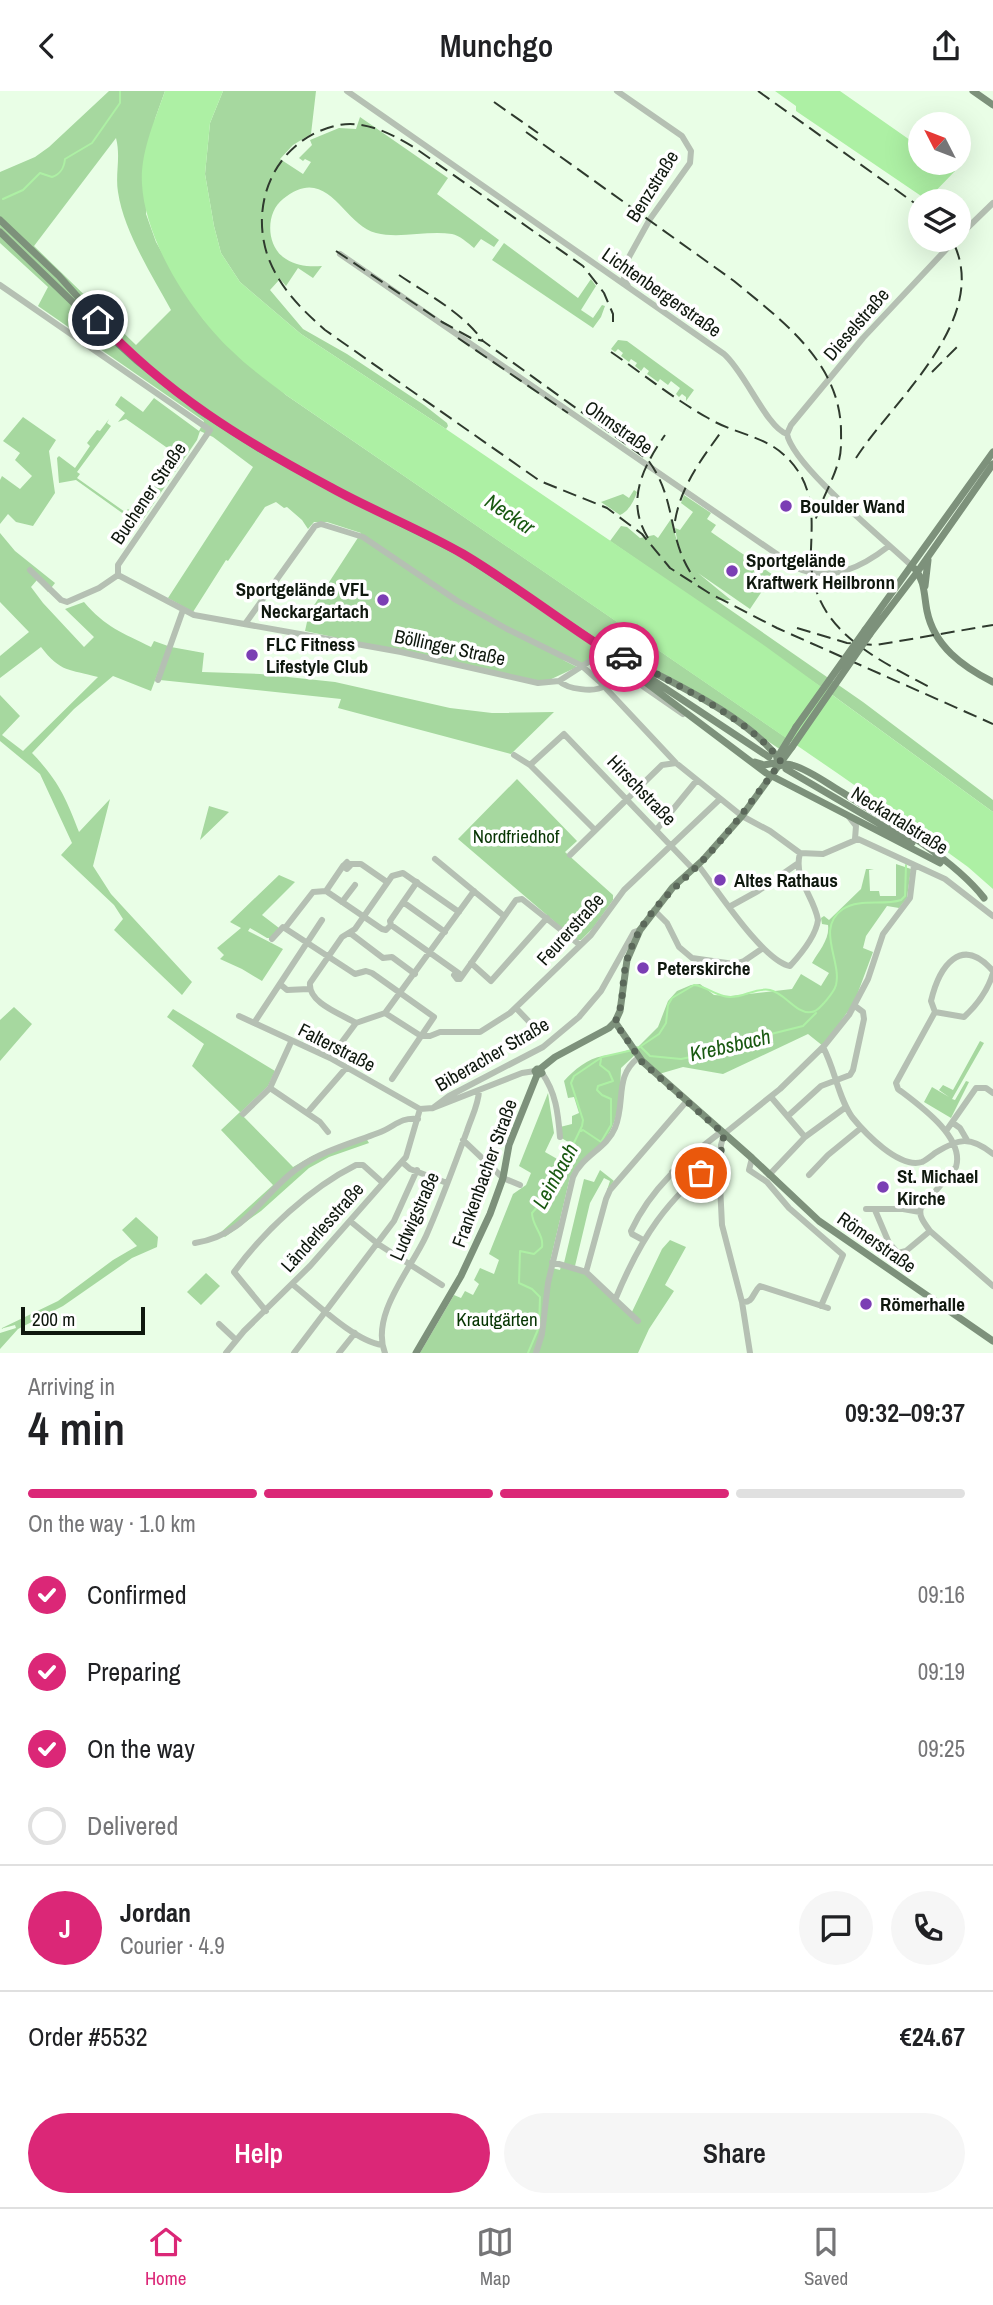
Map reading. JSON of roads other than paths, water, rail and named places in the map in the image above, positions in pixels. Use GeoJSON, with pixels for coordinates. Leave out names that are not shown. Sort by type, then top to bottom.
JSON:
{"type":"FeatureCollection","features":[{"type":"Feature","properties":{"kind":"main road"},"geometry":{"type":"LineString","coordinates":[[973,91],[993,105]]}},
{"type":"Feature","properties":{"kind":"main road"},"geometry":{"type":"LineString","coordinates":[[0,220],[59,277],[122,347]]}},
{"type":"Feature","properties":{"kind":"main road"},"geometry":{"type":"LineString","coordinates":[[0,232],[86,315],[188,402],[260,449],[461,553],[769,757]]}},
{"type":"Feature","properties":{"kind":"main road"},"geometry":{"type":"LineString","coordinates":[[538,1072],[555,1057],[609,1028],[615,1022],[620,1011],[627,960],[640,930],[677,883],[742,816],[777,767],[796,727],[915,568],[993,452]]}},
{"type":"Feature","properties":{"kind":"main road"},"geometry":{"type":"LineString","coordinates":[[600,646],[689,691],[767,743],[787,744],[867,632],[900,594],[915,568],[931,552],[993,464]]}},
{"type":"Feature","properties":{"kind":"main road"},"geometry":{"type":"LineString","coordinates":[[925,599],[927,561],[931,552]]}},
{"type":"Feature","properties":{"kind":"main road"},"geometry":{"type":"LineString","coordinates":[[915,568],[924,589]]}},
{"type":"Feature","properties":{"kind":"main road"},"geometry":{"type":"LineString","coordinates":[[900,594],[915,586],[922,590],[931,626],[948,652],[975,673],[993,682]]}},
{"type":"Feature","properties":{"kind":"main road"},"geometry":{"type":"LineString","coordinates":[[584,635],[723,740],[777,767],[833,807],[940,863]]}},
{"type":"Feature","properties":{"kind":"main road"},"geometry":{"type":"LineString","coordinates":[[767,743],[777,767]]}},
{"type":"Feature","properties":{"kind":"main road"},"geometry":{"type":"LineString","coordinates":[[787,744],[794,760],[834,788]]}},
{"type":"Feature","properties":{"kind":"main road"},"geometry":{"type":"LineString","coordinates":[[777,767],[793,765],[907,833],[977,888],[984,898]]}},
{"type":"Feature","properties":{"kind":"main road","name":"Neckartalstraße"},"geometry":{"type":"LineString","coordinates":[[777,767],[904,838],[993,905]]}},
{"type":"Feature","properties":{"kind":"main road","name":"Römerstraße"},"geometry":{"type":"LineString","coordinates":[[615,1022],[635,1053],[787,1193],[836,1233],[993,1341]]}},
{"type":"Feature","properties":{"kind":"main road","name":"Frankenbacher Straße"},"geometry":{"type":"LineString","coordinates":[[416,1353],[461,1276],[490,1214],[503,1178],[509,1145],[538,1072]]}},
{"type":"Feature","properties":{"kind":"street","name":"Lichtenbergerstraße"},"geometry":{"type":"LineString","coordinates":[[347,91],[728,358],[747,382],[775,428],[788,434],[790,444],[804,463],[915,568]]}},
{"type":"Feature","properties":{"kind":"street","name":"Benzstraße"},"geometry":{"type":"LineString","coordinates":[[617,91],[682,136],[691,151],[690,163],[650,219],[624,266],[624,278],[628,288]]}},
{"type":"Feature","properties":{"kind":"street","name":"Dieselstraße"},"geometry":{"type":"LineString","coordinates":[[971,224],[993,203]]}},
{"type":"Feature","properties":{"kind":"street","name":"Dieselstraße"},"geometry":{"type":"LineString","coordinates":[[788,434],[791,425],[863,338],[944,252]]}},
{"type":"Feature","properties":{"kind":"street","name":"Ohmstraße"},"geometry":{"type":"LineString","coordinates":[[340,254],[796,568],[810,574],[842,573],[889,546]]}},
{"type":"Feature","properties":{"kind":"street","name":"Buchener Straße"},"geometry":{"type":"LineString","coordinates":[[0,285],[210,430],[122,559],[117,569],[118,575]]}},
{"type":"Feature","properties":{"kind":"street"},"geometry":{"type":"LineString","coordinates":[[245,624],[312,529],[321,524],[363,537],[456,600],[582,666],[676,763],[742,816],[770,831],[800,853],[823,854],[855,839],[945,879],[993,916]]}},
{"type":"Feature","properties":{"kind":"street"},"geometry":{"type":"LineString","coordinates":[[30,570],[67,603],[99,588],[118,575]]}},
{"type":"Feature","properties":{"kind":"street","name":"Böllinger Straße"},"geometry":{"type":"LineString","coordinates":[[118,575],[194,615],[401,652],[538,683],[560,683],[596,690],[604,686]]}},
{"type":"Feature","properties":{"kind":"street"},"geometry":{"type":"LineString","coordinates":[[158,680],[183,610]]}},
{"type":"Feature","properties":{"kind":"street"},"geometry":{"type":"LineString","coordinates":[[560,683],[595,659],[605,660],[706,728]]}},
{"type":"Feature","properties":{"kind":"street","name":"Hirschstraße"},"geometry":{"type":"LineString","coordinates":[[530,765],[566,734],[695,867],[763,949],[782,964],[790,966],[806,945],[818,920],[804,889],[797,864]]}},
{"type":"Feature","properties":{"kind":"street"},"geometry":{"type":"LineString","coordinates":[[514,755],[530,765],[595,830]]}},
{"type":"Feature","properties":{"kind":"street"},"geometry":{"type":"LineString","coordinates":[[570,855],[662,765],[676,763]]}},
{"type":"Feature","properties":{"kind":"street"},"geometry":{"type":"LineString","coordinates":[[657,829],[696,780]]}},
{"type":"Feature","properties":{"kind":"street","name":"Feurerstraße"},"geometry":{"type":"LineString","coordinates":[[421,1036],[476,1033],[516,1009],[605,918],[624,890],[720,799]]}},
{"type":"Feature","properties":{"kind":"street"},"geometry":{"type":"LineString","coordinates":[[833,807],[851,819],[857,830],[855,839]]}},
{"type":"Feature","properties":{"kind":"street"},"geometry":{"type":"LineString","coordinates":[[729,907],[797,864],[800,853]]}},
{"type":"Feature","properties":{"kind":"street"},"geometry":{"type":"LineString","coordinates":[[435,859],[504,915]]}},
{"type":"Feature","properties":{"kind":"street"},"geometry":{"type":"LineString","coordinates":[[326,891],[346,865],[361,864],[387,882]]}},
{"type":"Feature","properties":{"kind":"street"},"geometry":{"type":"LineString","coordinates":[[643,1240],[631,1231],[645,1203],[672,1172],[771,1097],[823,1047],[855,1006],[868,979],[883,934],[910,898],[912,865]]}},
{"type":"Feature","properties":{"kind":"street"},"geometry":{"type":"LineString","coordinates":[[309,989],[313,978],[341,937],[350,933],[394,875],[400,873],[417,882],[458,912]]}},
{"type":"Feature","properties":{"kind":"street"},"geometry":{"type":"LineString","coordinates":[[391,925],[390,921],[417,882]]}},
{"type":"Feature","properties":{"kind":"street"},"geometry":{"type":"LineString","coordinates":[[342,902],[355,885]]}},
{"type":"Feature","properties":{"kind":"street"},"geometry":{"type":"LineString","coordinates":[[272,939],[285,928],[313,892],[326,891],[384,930],[391,925]]}},
{"type":"Feature","properties":{"kind":"street"},"geometry":{"type":"LineString","coordinates":[[330,1058],[356,1023],[385,1013],[474,891]]}},
{"type":"Feature","properties":{"kind":"street"},"geometry":{"type":"LineString","coordinates":[[391,925],[459,973],[471,963],[516,900],[522,899],[580,945]]}},
{"type":"Feature","properties":{"kind":"street"},"geometry":{"type":"LineString","coordinates":[[403,902],[445,932]]}},
{"type":"Feature","properties":{"kind":"street"},"geometry":{"type":"LineString","coordinates":[[654,910],[667,923],[679,947],[692,958],[734,964],[763,949]]}},
{"type":"Feature","properties":{"kind":"street"},"geometry":{"type":"LineString","coordinates":[[471,963],[491,981],[547,918]]}},
{"type":"Feature","properties":{"kind":"street"},"geometry":{"type":"LineString","coordinates":[[254,1023],[322,920]]}},
{"type":"Feature","properties":{"kind":"street"},"geometry":{"type":"LineString","coordinates":[[285,928],[355,974],[366,971],[372,973],[434,1017],[392,1079]]}},
{"type":"Feature","properties":{"kind":"street","name":"Biberacher Straße"},"geometry":{"type":"LineString","coordinates":[[433,1108],[451,1095],[543,1047],[579,1017],[601,991],[634,932],[640,930]]}},
{"type":"Feature","properties":{"kind":"street"},"geometry":{"type":"LineString","coordinates":[[350,933],[383,958],[392,957],[415,974]]}},
{"type":"Feature","properties":{"kind":"street"},"geometry":{"type":"LineString","coordinates":[[935,1012],[964,1017],[988,986],[993,972],[973,957],[962,954],[957,955],[940,975],[931,1001],[935,1012],[896,1087],[946,1131],[954,1142],[958,1159],[956,1167],[921,1207],[920,1212],[930,1231],[993,1286]]}},
{"type":"Feature","properties":{"kind":"street"},"geometry":{"type":"LineString","coordinates":[[278,987],[288,990],[309,989]]}},
{"type":"Feature","properties":{"kind":"street"},"geometry":{"type":"LineString","coordinates":[[309,989],[316,999],[356,1023]]}},
{"type":"Feature","properties":{"kind":"street"},"geometry":{"type":"LineString","coordinates":[[788,1117],[821,1086],[850,1075],[864,1019],[863,1012],[855,1006]]}},
{"type":"Feature","properties":{"kind":"street"},"geometry":{"type":"LineString","coordinates":[[516,1009],[538,1031]]}},
{"type":"Feature","properties":{"kind":"street"},"geometry":{"type":"LineString","coordinates":[[385,1013],[421,1036]]}},
{"type":"Feature","properties":{"kind":"street","name":"Falterstraße"},"geometry":{"type":"LineString","coordinates":[[239,1016],[330,1058],[421,1109]]}},
{"type":"Feature","properties":{"kind":"street"},"geometry":{"type":"LineString","coordinates":[[243,1114],[270,1087],[291,1042]]}},
{"type":"Feature","properties":{"kind":"street"},"geometry":{"type":"LineString","coordinates":[[823,1047],[846,1107],[861,1128],[880,1145],[908,1163],[924,1161],[954,1142],[965,1141],[982,1146],[993,1154]]}},
{"type":"Feature","properties":{"kind":"street"},"geometry":{"type":"LineString","coordinates":[[536,1353],[542,1334],[552,1262],[573,1177],[582,1163],[614,1131],[621,1110],[625,1071],[635,1053]]}},
{"type":"Feature","properties":{"kind":"street"},"geometry":{"type":"LineString","coordinates":[[307,1113],[346,1068]]}},
{"type":"Feature","properties":{"kind":"street"},"geometry":{"type":"LineString","coordinates":[[421,1109],[433,1108],[522,1073],[538,1072],[550,1085],[555,1096],[560,1137]]}},
{"type":"Feature","properties":{"kind":"street"},"geometry":{"type":"LineString","coordinates":[[270,1087],[307,1113],[328,1132]]}},
{"type":"Feature","properties":{"kind":"street"},"geometry":{"type":"LineString","coordinates":[[946,1131],[975,1088],[993,1093]]}},
{"type":"Feature","properties":{"kind":"street","name":"Ludwigstraße"},"geometry":{"type":"LineString","coordinates":[[382,1345],[385,1316],[394,1292],[411,1265],[447,1183],[480,1090]]}},
{"type":"Feature","properties":{"kind":"street"},"geometry":{"type":"LineString","coordinates":[[771,1097],[805,1137]]}},
{"type":"Feature","properties":{"kind":"street"},"geometry":{"type":"LineString","coordinates":[[586,1272],[610,1190],[686,1101]]}},
{"type":"Feature","properties":{"kind":"street"},"geometry":{"type":"LineString","coordinates":[[769,1175],[805,1137],[846,1107]]}},
{"type":"Feature","properties":{"kind":"street","name":"Länderlesstraße"},"geometry":{"type":"LineString","coordinates":[[226,1353],[406,1157],[421,1109]]}},
{"type":"Feature","properties":{"kind":"street"},"geometry":{"type":"LineString","coordinates":[[195,1243],[213,1239],[247,1218],[297,1168],[384,1131],[406,1118],[418,1119]]}},
{"type":"Feature","properties":{"kind":"street"},"geometry":{"type":"LineString","coordinates":[[953,1123],[960,1128],[965,1141]]}},
{"type":"Feature","properties":{"kind":"street"},"geometry":{"type":"LineString","coordinates":[[809,1175],[861,1128]]}},
{"type":"Feature","properties":{"kind":"street"},"geometry":{"type":"LineString","coordinates":[[722,1133],[719,1200],[722,1226],[742,1302],[750,1353]]}},
{"type":"Feature","properties":{"kind":"street"},"geometry":{"type":"LineString","coordinates":[[463,1140],[503,1178],[520,1185]]}},
{"type":"Feature","properties":{"kind":"street"},"geometry":{"type":"LineString","coordinates":[[615,1300],[643,1240],[686,1186],[720,1157]]}},
{"type":"Feature","properties":{"kind":"street","name":"Römerstraße"},"geometry":{"type":"LineString","coordinates":[[742,1302],[748,1303],[752,1300],[760,1286],[824,1307],[843,1255],[789,1207],[764,1179],[749,1170],[752,1158]]}},
{"type":"Feature","properties":{"kind":"street"},"geometry":{"type":"LineString","coordinates":[[402,1162],[447,1183]]}},
{"type":"Feature","properties":{"kind":"street"},"geometry":{"type":"LineString","coordinates":[[265,1311],[234,1272],[283,1217],[315,1189],[356,1165],[363,1165],[383,1183]]}},
{"type":"Feature","properties":{"kind":"street"},"geometry":{"type":"LineString","coordinates":[[294,1353],[379,1244],[394,1221],[417,1170]]}},
{"type":"Feature","properties":{"kind":"street"},"geometry":{"type":"LineString","coordinates":[[672,1172],[686,1186]]}},
{"type":"Feature","properties":{"kind":"street"},"geometry":{"type":"LineString","coordinates":[[866,1209],[920,1212]]}},
{"type":"Feature","properties":{"kind":"street"},"geometry":{"type":"LineString","coordinates":[[875,1210],[889,1243],[898,1253],[906,1251],[930,1231]]}},
{"type":"Feature","properties":{"kind":"street"},"geometry":{"type":"LineString","coordinates":[[350,1221],[379,1244],[442,1285]]}},
{"type":"Feature","properties":{"kind":"street"},"geometry":{"type":"LineString","coordinates":[[552,1262],[586,1272],[638,1321]]}},
{"type":"Feature","properties":{"kind":"street"},"geometry":{"type":"LineString","coordinates":[[292,1284],[355,1333],[382,1345],[386,1353]]}},
{"type":"Feature","properties":{"kind":"street"},"geometry":{"type":"LineString","coordinates":[[219,1324],[236,1341]]}},
{"type":"Feature","properties":{"kind":"street"},"geometry":{"type":"LineString","coordinates":[[339,1353],[355,1333]]}},
{"type":"Feature","properties":{"kind":"water","name":"Neckar"},"geometry":{"type":"Polygon","coordinates":[[[165,91],[223,91],[210,123],[205,174],[221,253],[240,282],[301,334],[765,646],[993,812],[993,889],[921,833],[915,835],[910,832],[907,822],[286,395],[232,351],[201,317],[173,275],[161,252],[145,206],[143,160],[165,91]]]}},
{"type":"Feature","properties":{"kind":"water"},"geometry":{"type":"Polygon","coordinates":[[[775,91],[840,91],[908,139],[908,175],[951,175],[938,189],[911,189],[796,111],[796,106],[775,91]]]}},
{"type":"Feature","properties":{"kind":"waterway"},"geometry":{"type":"LineString","coordinates":[[3,199],[23,190],[40,173],[52,177],[58,174],[65,159],[92,143],[120,103],[120,91]]}},
{"type":"Feature","properties":{"kind":"waterway","name":"Leinbach"},"geometry":{"type":"LineString","coordinates":[[638,1048],[659,1034],[666,1023],[668,1005],[672,998],[694,985],[729,997],[770,990],[800,1010],[817,1010],[836,985],[830,935],[835,917],[843,909],[857,904],[901,900],[905,896],[906,865]]}},
{"type":"Feature","properties":{"kind":"waterway","name":"Krebsbach"},"geometry":{"type":"LineString","coordinates":[[641,1047],[650,1056],[681,1059],[730,1049],[763,1036],[803,1026],[816,1013]]}},
{"type":"Feature","properties":{"kind":"waterway","name":"Leinbach"},"geometry":{"type":"LineString","coordinates":[[528,1353],[539,1327],[540,1297],[532,1289],[519,1283],[520,1251],[534,1254],[542,1247],[532,1213],[551,1191],[582,1126],[583,1120],[571,1083],[574,1076],[602,1057],[633,1050]]}},
{"type":"Feature","properties":{"kind":"waterway","name":"Leinbach"},"geometry":{"type":"LineString","coordinates":[[581,1131],[601,1142],[611,1125],[611,1099],[597,1090],[598,1086],[613,1081],[609,1072],[600,1065],[601,1059]]}},
{"type":"Feature","properties":{"kind":"railway"},"geometry":{"type":"LineString","coordinates":[[758,91],[908,198]]}},
{"type":"Feature","properties":{"kind":"railway"},"geometry":{"type":"LineString","coordinates":[[494,102],[538,133]]}},
{"type":"Feature","properties":{"kind":"railway"},"geometry":{"type":"LineString","coordinates":[[613,322],[613,314],[604,293],[583,266],[415,148],[379,130],[349,124],[318,132],[300,142],[286,156],[266,191],[262,211],[263,233],[272,266],[291,296],[325,330],[540,481],[607,508],[642,534],[670,568],[709,593],[777,628],[993,724]]}},
{"type":"Feature","properties":{"kind":"railway"},"geometry":{"type":"LineString","coordinates":[[526,132],[734,281],[788,327],[819,363],[838,405],[841,443],[839,461],[815,522]]}},
{"type":"Feature","properties":{"kind":"railway"},"geometry":{"type":"LineString","coordinates":[[336,251],[442,322],[471,338],[483,341],[648,460],[664,490],[680,550],[695,579]]}},
{"type":"Feature","properties":{"kind":"railway"},"geometry":{"type":"LineString","coordinates":[[856,458],[914,384],[950,328],[960,299],[961,269],[956,252]]}},
{"type":"Feature","properties":{"kind":"railway"},"geometry":{"type":"LineString","coordinates":[[399,275],[455,312],[483,341]]}},
{"type":"Feature","properties":{"kind":"railway"},"geometry":{"type":"LineString","coordinates":[[458,338],[568,413]]}},
{"type":"Feature","properties":{"kind":"railway"},"geometry":{"type":"LineString","coordinates":[[932,372],[958,346]]}},
{"type":"Feature","properties":{"kind":"railway"},"geometry":{"type":"LineString","coordinates":[[611,352],[695,411],[720,425],[767,443],[788,459],[798,471],[807,490],[812,519],[813,576],[820,600],[847,636],[866,651],[931,688]]}},
{"type":"Feature","properties":{"kind":"railway"},"geometry":{"type":"LineString","coordinates":[[675,521],[687,485],[721,432]]}},
{"type":"Feature","properties":{"kind":"railway"},"geometry":{"type":"LineString","coordinates":[[648,538],[641,524],[637,498],[644,472],[665,435]]}},
{"type":"Feature","properties":{"kind":"railway"},"geometry":{"type":"LineString","coordinates":[[797,628],[847,643],[876,645],[993,625]]}},
{"type":"Feature","properties":{"kind":"place","name":"Boulder Wand"},"geometry":{"type":"Point","coordinates":[786,506]}},
{"type":"Feature","properties":{"kind":"place","name":"Sportgelände Kraftwerk Heilbronn"},"geometry":{"type":"Point","coordinates":[732,571]}},
{"type":"Feature","properties":{"kind":"place","name":"Sportgelände VFL Neckargartach"},"geometry":{"type":"Point","coordinates":[383,600]}},
{"type":"Feature","properties":{"kind":"place","name":"FLC Fitness Lifestyle Club"},"geometry":{"type":"Point","coordinates":[252,655]}},
{"type":"Feature","properties":{"kind":"place","name":"Altes Rathaus"},"geometry":{"type":"Point","coordinates":[720,880]}},
{"type":"Feature","properties":{"kind":"place","name":"Peterskirche"},"geometry":{"type":"Point","coordinates":[643,968]}},
{"type":"Feature","properties":{"kind":"place","name":"St. Michael Kirche"},"geometry":{"type":"Point","coordinates":[883,1187]}},
{"type":"Feature","properties":{"kind":"place","name":"Römerhalle"},"geometry":{"type":"Point","coordinates":[866,1304]}},
{"type":"Feature","properties":{"kind":"park label","name":"Nordfriedhof"},"geometry":{"type":"Point","coordinates":[516,836]}},
{"type":"Feature","properties":{"kind":"park label","name":"Krautgärten"},"geometry":{"type":"Point","coordinates":[497,1319]}}]}
